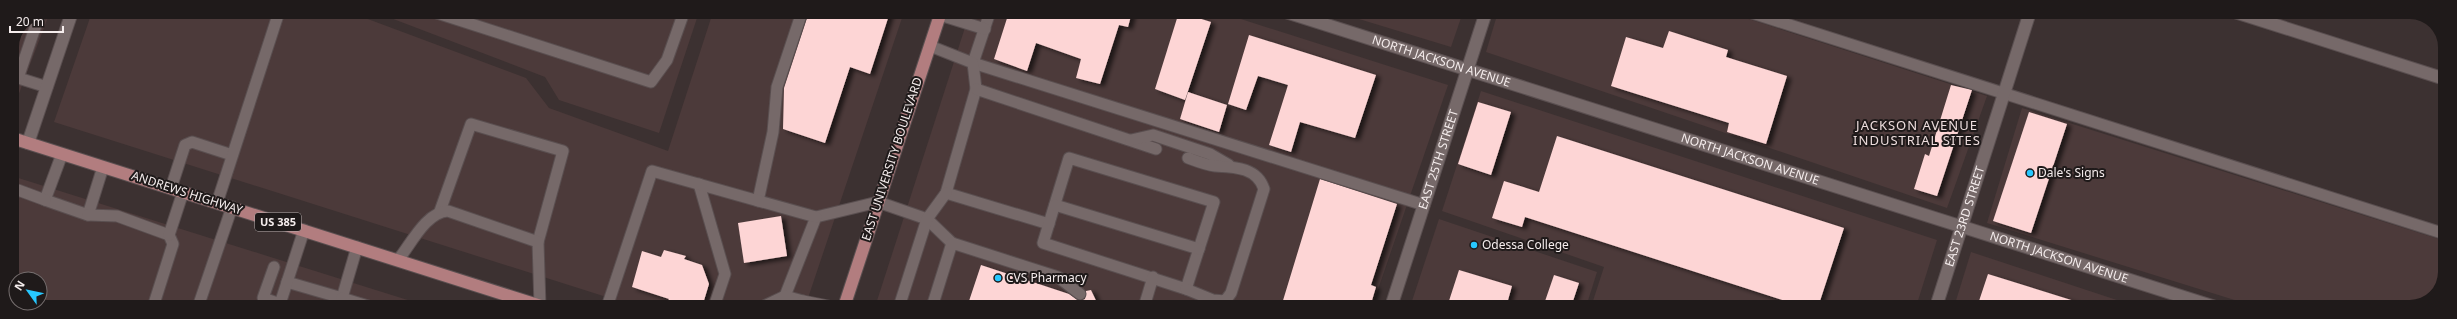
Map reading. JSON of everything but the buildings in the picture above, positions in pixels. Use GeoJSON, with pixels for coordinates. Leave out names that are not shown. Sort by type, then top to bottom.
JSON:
{"type":"FeatureCollection","features":[{"type":"Feature","properties":{"kind":"main road","name":"EAST UNIVERSITY BOULEVARD"},"geometry":{"type":"LineString","coordinates":[[846,300],[939,19]]}},
{"type":"Feature","properties":{"kind":"main road","name":"ANDREWS HIGHWAY"},"geometry":{"type":"LineString","coordinates":[[19,140],[523,300]]}},
{"type":"Feature","properties":{"kind":"street"},"geometry":{"type":"LineString","coordinates":[[28,143],[70,19]]}},
{"type":"Feature","properties":{"kind":"street","name":"NORTH JACKSON AVENUE"},"geometry":{"type":"LineString","coordinates":[[1308,19],[2192,300]]}},
{"type":"Feature","properties":{"kind":"street","name":"EAST 25TH STREET"},"geometry":{"type":"LineString","coordinates":[[1393,300],[1484,19]]}},
{"type":"Feature","properties":{"kind":"street","name":"EAST 23RD STREET"},"geometry":{"type":"LineString","coordinates":[[1938,300],[2028,19]]}},
{"type":"Feature","properties":{"kind":"street"},"geometry":{"type":"LineString","coordinates":[[2257,19],[2438,77]]}},
{"type":"Feature","properties":{"kind":"lane"},"geometry":{"type":"LineString","coordinates":[[217,203],[277,19]]}},
{"type":"Feature","properties":{"kind":"lane"},"geometry":{"type":"LineString","coordinates":[[456,19],[651,82],[667,60],[682,19]]}},
{"type":"Feature","properties":{"kind":"lane"},"geometry":{"type":"LineString","coordinates":[[758,201],[772,132],[777,87],[800,19]]}},
{"type":"Feature","properties":{"kind":"lane"},"geometry":{"type":"LineString","coordinates":[[956,19],[985,29]]}},
{"type":"Feature","properties":{"kind":"lane"},"geometry":{"type":"LineString","coordinates":[[901,300],[928,219],[946,193],[976,89],[973,63],[988,19]]}},
{"type":"Feature","properties":{"kind":"lane"},"geometry":{"type":"LineString","coordinates":[[1770,19],[2438,232]]}},
{"type":"Feature","properties":{"kind":"lane"},"geometry":{"type":"LineString","coordinates":[[19,66],[36,21]]}},
{"type":"Feature","properties":{"kind":"lane"},"geometry":{"type":"LineString","coordinates":[[930,46],[973,63],[1424,205]]}},
{"type":"Feature","properties":{"kind":"lane"},"geometry":{"type":"LineString","coordinates":[[19,78],[47,87]]}},
{"type":"Feature","properties":{"kind":"lane"},"geometry":{"type":"LineString","coordinates":[[976,89],[1156,149]]}},
{"type":"Feature","properties":{"kind":"lane"},"geometry":{"type":"LineString","coordinates":[[440,211],[472,124],[563,151],[538,242],[542,300]]}},
{"type":"Feature","properties":{"kind":"lane"},"geometry":{"type":"LineString","coordinates":[[1131,140],[1153,136],[1210,154],[1230,165],[1255,173],[1261,181],[1264,189],[1231,293],[1226,300]]}},
{"type":"Feature","properties":{"kind":"lane"},"geometry":{"type":"LineString","coordinates":[[155,300],[173,244],[169,235],[185,145],[192,142],[232,155]]}},
{"type":"Feature","properties":{"kind":"lane"},"geometry":{"type":"LineString","coordinates":[[45,200],[62,154]]}},
{"type":"Feature","properties":{"kind":"lane"},"geometry":{"type":"LineString","coordinates":[[1186,289],[1214,202],[1069,158],[1043,243],[1153,277],[1213,300]]}},
{"type":"Feature","properties":{"kind":"lane"},"geometry":{"type":"LineString","coordinates":[[1188,158],[1214,166],[1230,165]]}},
{"type":"Feature","properties":{"kind":"lane"},"geometry":{"type":"LineString","coordinates":[[88,215],[103,166]]}},
{"type":"Feature","properties":{"kind":"lane"},"geometry":{"type":"LineString","coordinates":[[609,300],[652,171],[816,216],[878,202],[928,219],[952,243],[1058,277],[1080,294]]}},
{"type":"Feature","properties":{"kind":"lane"},"geometry":{"type":"LineString","coordinates":[[699,184],[725,274],[716,300]]}},
{"type":"Feature","properties":{"kind":"lane"},"geometry":{"type":"LineString","coordinates":[[19,190],[88,215],[117,216],[169,235]]}},
{"type":"Feature","properties":{"kind":"lane"},"geometry":{"type":"LineString","coordinates":[[946,193],[1049,224]]}},
{"type":"Feature","properties":{"kind":"lane"},"geometry":{"type":"LineString","coordinates":[[1055,205],[1199,249]]}},
{"type":"Feature","properties":{"kind":"lane"},"geometry":{"type":"LineString","coordinates":[[200,300],[232,207]]}},
{"type":"Feature","properties":{"kind":"lane"},"geometry":{"type":"LineString","coordinates":[[398,260],[431,217],[440,211],[448,211],[538,242]]}},
{"type":"Feature","properties":{"kind":"lane"},"geometry":{"type":"LineString","coordinates":[[777,300],[786,296],[816,216]]}},
{"type":"Feature","properties":{"kind":"lane"},"geometry":{"type":"LineString","coordinates":[[282,300],[304,230]]}},
{"type":"Feature","properties":{"kind":"lane"},"geometry":{"type":"LineString","coordinates":[[934,300],[952,243]]}},
{"type":"Feature","properties":{"kind":"lane"},"geometry":{"type":"LineString","coordinates":[[342,298],[357,247]]}},
{"type":"Feature","properties":{"kind":"lane"},"geometry":{"type":"LineString","coordinates":[[262,300],[274,267]]}},
{"type":"Feature","properties":{"kind":"lane"},"geometry":{"type":"LineString","coordinates":[[1146,300],[1153,277]]}},
{"type":"Feature","properties":{"kind":"lane"},"geometry":{"type":"LineString","coordinates":[[287,282],[348,300]]}},
{"type":"Feature","properties":{"kind":"lane"},"geometry":{"type":"LineString","coordinates":[[786,296],[794,300]]}},
{"type":"Feature","properties":{"kind":"shaded area"},"geometry":{"type":"Polygon","coordinates":[[[47,19],[19,93],[19,47],[21,36],[31,24],[36,21],[47,19]]]}},
{"type":"Feature","properties":{"kind":"shaded area"},"geometry":{"type":"Polygon","coordinates":[[[90,19],[368,19],[526,78],[549,108],[668,151],[711,19],[902,19],[807,300],[616,300],[54,122],[90,19]]]}},
{"type":"Feature","properties":{"kind":"shaded area"},"geometry":{"type":"Polygon","coordinates":[[[393,19],[697,19],[659,133],[559,100],[545,77],[393,19]]]}},
{"type":"Feature","properties":{"kind":"shaded area"},"geometry":{"type":"Polygon","coordinates":[[[968,19],[1241,19],[1448,85],[1374,300],[877,300],[968,19]]]}},
{"type":"Feature","properties":{"kind":"shaded area"},"geometry":{"type":"Polygon","coordinates":[[[1359,19],[1461,19],[1451,47],[1359,19]]]}},
{"type":"Feature","properties":{"kind":"shaded area"},"geometry":{"type":"Polygon","coordinates":[[[1496,19],[1749,19],[1987,96],[1947,208],[1486,52],[1496,19]]]}},
{"type":"Feature","properties":{"kind":"shaded area"},"geometry":{"type":"Polygon","coordinates":[[[1481,91],[1937,240],[1918,300],[1593,300],[1604,267],[1442,211],[1481,91]]]}},
{"type":"Feature","properties":{"kind":"shaded area"},"geometry":{"type":"Polygon","coordinates":[[[2022,108],[2438,239],[2438,276],[2435,284],[2428,293],[2421,298],[2410,300],[2234,300],[1987,223],[2022,108]]]}},
{"type":"Feature","properties":{"kind":"shaded area"},"geometry":{"type":"Polygon","coordinates":[[[19,178],[408,300],[48,300],[48,271],[19,271],[19,178]]]}},
{"type":"Feature","properties":{"kind":"shaded area","name":"Odessa College"},"geometry":{"type":"Polygon","coordinates":[[[1439,219],[1597,272],[1588,300],[1412,300],[1439,219]]]}},
{"type":"Feature","properties":{"kind":"shaded area"},"geometry":{"type":"Polygon","coordinates":[[[1971,252],[2117,300],[1956,300],[1971,252]]]}},
{"type":"Feature","properties":{"kind":"place","name":"Dale's Signs"},"geometry":{"type":"Point","coordinates":[2030,173]}},
{"type":"Feature","properties":{"kind":"place","name":"Odessa College"},"geometry":{"type":"Point","coordinates":[1474,245]}},
{"type":"Feature","properties":{"kind":"place","name":"CVS Pharmacy"},"geometry":{"type":"Point","coordinates":[998,278]}},
{"type":"Feature","properties":{"kind":"district","name":"JACKSON AVENUE INDUSTRIAL SITES"},"geometry":{"type":"Point","coordinates":[1917,132]}}]}
